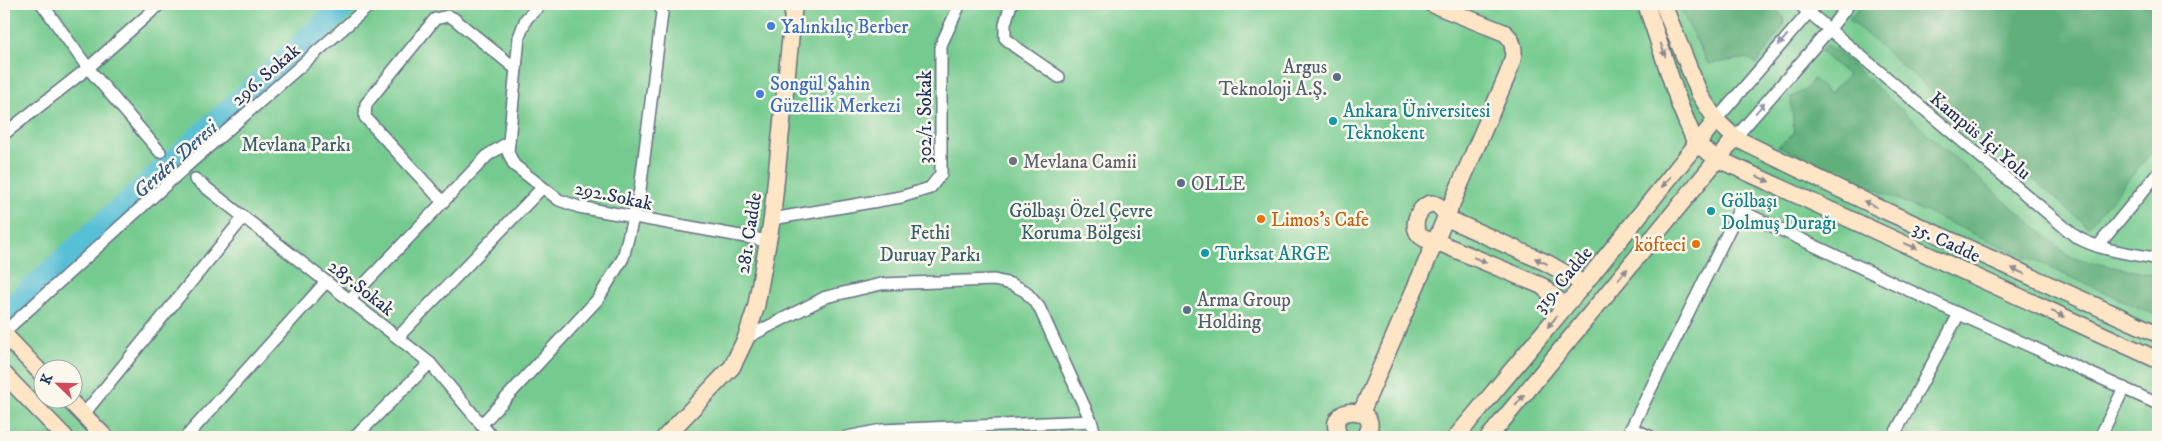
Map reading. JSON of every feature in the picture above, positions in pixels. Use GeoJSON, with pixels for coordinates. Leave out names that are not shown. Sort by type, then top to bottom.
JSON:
{"type":"FeatureCollection","features":[{"type":"Feature","properties":{"kind":"street"},"geometry":{"type":"LineString","coordinates":[[42,4],[88,68],[160,152]]}},
{"type":"Feature","properties":{"kind":"street"},"geometry":{"type":"LineString","coordinates":[[4,134],[88,68],[160,4]]}},
{"type":"Feature","properties":{"kind":"street","name":"296. Sokak"},"geometry":{"type":"LineString","coordinates":[[4,333],[189,164],[371,4]]}},
{"type":"Feature","properties":{"kind":"street","name":"292.Sokak"},"geometry":{"type":"LineString","coordinates":[[541,4],[526,19],[519,37],[508,152],[514,165],[559,200],[579,207],[768,241]]}},
{"type":"Feature","properties":{"kind":"street"},"geometry":{"type":"LineString","coordinates":[[481,425],[598,299],[623,258],[642,180],[662,13],[660,4]]}},
{"type":"Feature","properties":{"kind":"street","name":"281. Cadde"},"geometry":{"type":"LineString","coordinates":[[665,437],[732,367],[746,338],[756,307],[772,219],[794,4]]}},
{"type":"Feature","properties":{"kind":"street","name":"302/1. Sokak"},"geometry":{"type":"LineString","coordinates":[[772,219],[900,197],[930,188],[941,174],[941,44],[960,4]]}},
{"type":"Feature","properties":{"kind":"street"},"geometry":{"type":"LineString","coordinates":[[1361,413],[1507,76],[1515,50],[1513,40],[1505,33],[1432,4]]}},
{"type":"Feature","properties":{"kind":"street"},"geometry":{"type":"LineString","coordinates":[[1646,4],[1680,106],[1696,144]]}},
{"type":"Feature","properties":{"kind":"street","name":"35. Cadde"},"geometry":{"type":"LineString","coordinates":[[1663,4],[1700,95],[1716,120],[1734,138],[1878,208],[2158,334]]}},
{"type":"Feature","properties":{"kind":"street"},"geometry":{"type":"LineString","coordinates":[[1489,437],[1734,138],[1829,30],[1849,4]]}},
{"type":"Feature","properties":{"kind":"street"},"geometry":{"type":"LineString","coordinates":[[1007,6],[1004,33],[1006,38],[1014,46],[1059,76]]}},
{"type":"Feature","properties":{"kind":"street"},"geometry":{"type":"LineString","coordinates":[[1716,120],[1807,6]]}},
{"type":"Feature","properties":{"kind":"street","name":"Kampüs İçi Yolu"},"geometry":{"type":"LineString","coordinates":[[1807,6],[1829,30],[2062,226],[2085,242],[2158,259]]}},
{"type":"Feature","properties":{"kind":"street"},"geometry":{"type":"LineString","coordinates":[[443,202],[365,118],[366,104],[435,19],[441,16],[454,18],[516,69]]}},
{"type":"Feature","properties":{"kind":"street","name":"319. Cadde"},"geometry":{"type":"LineString","coordinates":[[1456,437],[1584,284],[1716,120]]}},
{"type":"Feature","properties":{"kind":"street"},"geometry":{"type":"LineString","coordinates":[[350,299],[488,155],[509,142]]}},
{"type":"Feature","properties":{"kind":"street","name":"35. Cadde"},"geometry":{"type":"LineString","coordinates":[[1696,144],[1718,159],[2158,360]]}},
{"type":"Feature","properties":{"kind":"street"},"geometry":{"type":"LineString","coordinates":[[2098,246],[2158,173]]}},
{"type":"Feature","properties":{"kind":"street","name":"285.Sokak"},"geometry":{"type":"LineString","coordinates":[[195,179],[430,363],[492,437]]}},
{"type":"Feature","properties":{"kind":"street"},"geometry":{"type":"LineString","coordinates":[[398,337],[542,188]]}},
{"type":"Feature","properties":{"kind":"street"},"geometry":{"type":"LineString","coordinates":[[1565,306],[1542,286],[1435,241],[1428,241],[1418,234],[1415,224],[1418,213],[1423,206],[1430,203],[1436,204],[1442,209],[1446,217],[1547,263],[1584,284]]}},
{"type":"Feature","properties":{"kind":"street"},"geometry":{"type":"LineString","coordinates":[[1651,437],[1629,433],[1739,210],[1959,314],[2158,404]]}},
{"type":"Feature","properties":{"kind":"street"},"geometry":{"type":"LineString","coordinates":[[83,416],[243,218]]}},
{"type":"Feature","properties":{"kind":"street"},"geometry":{"type":"LineString","coordinates":[[746,338],[826,297],[881,284],[990,280],[1011,284],[1025,291],[1039,307],[1096,437]]}},
{"type":"Feature","properties":{"kind":"street"},"geometry":{"type":"LineString","coordinates":[[186,437],[327,281]]}},
{"type":"Feature","properties":{"kind":"street"},"geometry":{"type":"LineString","coordinates":[[1894,437],[1959,314]]}},
{"type":"Feature","properties":{"kind":"street"},"geometry":{"type":"LineString","coordinates":[[4,333],[32,363]]}},
{"type":"Feature","properties":{"kind":"street"},"geometry":{"type":"LineString","coordinates":[[355,437],[430,363]]}},
{"type":"Feature","properties":{"kind":"street"},"geometry":{"type":"LineString","coordinates":[[4,374],[64,437]]}},
{"type":"Feature","properties":{"kind":"street"},"geometry":{"type":"LineString","coordinates":[[2100,437],[2124,388]]}},
{"type":"Feature","properties":{"kind":"street"},"geometry":{"type":"LineString","coordinates":[[76,408],[105,437]]}},
{"type":"Feature","properties":{"kind":"street"},"geometry":{"type":"LineString","coordinates":[[1340,437],[1337,426],[1341,416],[1350,411],[1361,413],[1368,421],[1369,426],[1365,437]]}},
{"type":"Feature","properties":{"kind":"street"},"geometry":{"type":"LineString","coordinates":[[847,437],[882,430],[1090,421]]}},
{"type":"Feature","properties":{"kind":"street"},"geometry":{"type":"LineString","coordinates":[[976,437],[983,426]]}},
{"type":"Feature","properties":{"kind":"green space","name":"Gölbaşı Özel Çevre Koruma Bölgesi"},"geometry":{"type":"Polygon","coordinates":[[[4,4],[2158,4],[2158,437],[4,437],[4,4]]]}},
{"type":"Feature","properties":{"kind":"green space"},"geometry":{"type":"Polygon","coordinates":[[[1678,4],[1772,4],[1784,19],[1783,26],[1757,64],[1748,58],[1708,64],[1678,4]]]}},
{"type":"Feature","properties":{"kind":"green space"},"geometry":{"type":"Polygon","coordinates":[[[1865,4],[2158,4],[2158,145],[2088,227],[1849,19],[1865,4]]]}},
{"type":"Feature","properties":{"kind":"green space"},"geometry":{"type":"Polygon","coordinates":[[[1826,45],[1838,52],[1942,147],[2069,256],[2158,276],[2158,316],[1778,146],[1794,134],[1791,97],[1804,90],[1813,79],[1830,94],[1848,75],[1821,52],[1826,45]]]}},
{"type":"Feature","properties":{"kind":"waterway","name":"Gerder Deresi"},"geometry":{"type":"LineString","coordinates":[[4,314],[347,4]]}},
{"type":"Feature","properties":{"kind":"place","name":"Yalınkılıç Berber"},"geometry":{"type":"Point","coordinates":[771,26]}},
{"type":"Feature","properties":{"kind":"place","name":"Argus Teknoloji A.Ş."},"geometry":{"type":"Point","coordinates":[1337,77]}},
{"type":"Feature","properties":{"kind":"place","name":"Songül Şahin Güzellik Merkezi"},"geometry":{"type":"Point","coordinates":[760,94]}},
{"type":"Feature","properties":{"kind":"place","name":"Ankara Üniversitesi Teknokent"},"geometry":{"type":"Point","coordinates":[1333,121]}},
{"type":"Feature","properties":{"kind":"place","name":"Mevlana Camii"},"geometry":{"type":"Point","coordinates":[1013,161]}},
{"type":"Feature","properties":{"kind":"place","name":"OLLE"},"geometry":{"type":"Point","coordinates":[1181,183]}},
{"type":"Feature","properties":{"kind":"place","name":"Gölbaşı Dolmuş Durağı"},"geometry":{"type":"Point","coordinates":[1711,211]}},
{"type":"Feature","properties":{"kind":"place","name":"Limos's Cafe"},"geometry":{"type":"Point","coordinates":[1261,219]}},
{"type":"Feature","properties":{"kind":"place","name":"köfteci"},"geometry":{"type":"Point","coordinates":[1696,244]}},
{"type":"Feature","properties":{"kind":"place","name":"Turksat ARGE"},"geometry":{"type":"Point","coordinates":[1205,253]}},
{"type":"Feature","properties":{"kind":"place","name":"Arma Group Holding"},"geometry":{"type":"Point","coordinates":[1187,310]}},
{"type":"Feature","properties":{"kind":"park label","name":"Mevlana Parkı"},"geometry":{"type":"Point","coordinates":[296,144]}},
{"type":"Feature","properties":{"kind":"park label","name":"Fethi Duruay Parkı"},"geometry":{"type":"Point","coordinates":[930,243]}}]}
